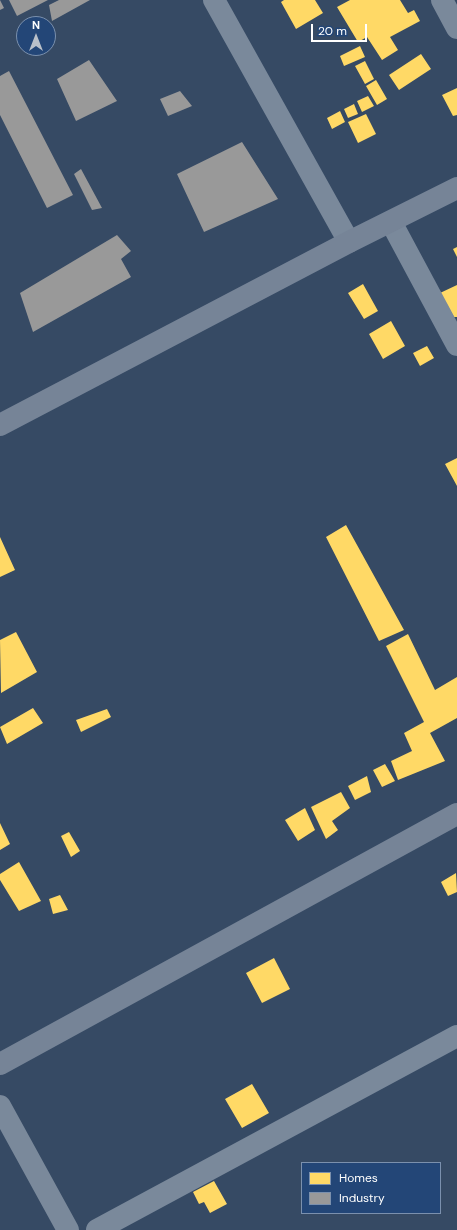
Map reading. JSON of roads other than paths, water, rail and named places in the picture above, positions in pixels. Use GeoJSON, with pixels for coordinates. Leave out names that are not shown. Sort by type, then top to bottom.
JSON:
{"type":"FeatureCollection","features":[{"type":"Feature","properties":{"kind":"street"},"geometry":{"type":"LineString","coordinates":[[214,0],[349,242]]}},
{"type":"Feature","properties":{"kind":"street"},"geometry":{"type":"LineString","coordinates":[[442,0],[457,28]]}},
{"type":"Feature","properties":{"kind":"street"},"geometry":{"type":"LineString","coordinates":[[0,425],[349,242],[457,188]]}},
{"type":"Feature","properties":{"kind":"street"},"geometry":{"type":"LineString","coordinates":[[391,222],[457,345]]}},
{"type":"Feature","properties":{"kind":"street"},"geometry":{"type":"LineString","coordinates":[[0,1064],[457,814]]}},
{"type":"Feature","properties":{"kind":"street"},"geometry":{"type":"LineString","coordinates":[[96,1230],[457,1036]]}},
{"type":"Feature","properties":{"kind":"street"},"geometry":{"type":"LineString","coordinates":[[0,1106],[68,1230]]}}]}
